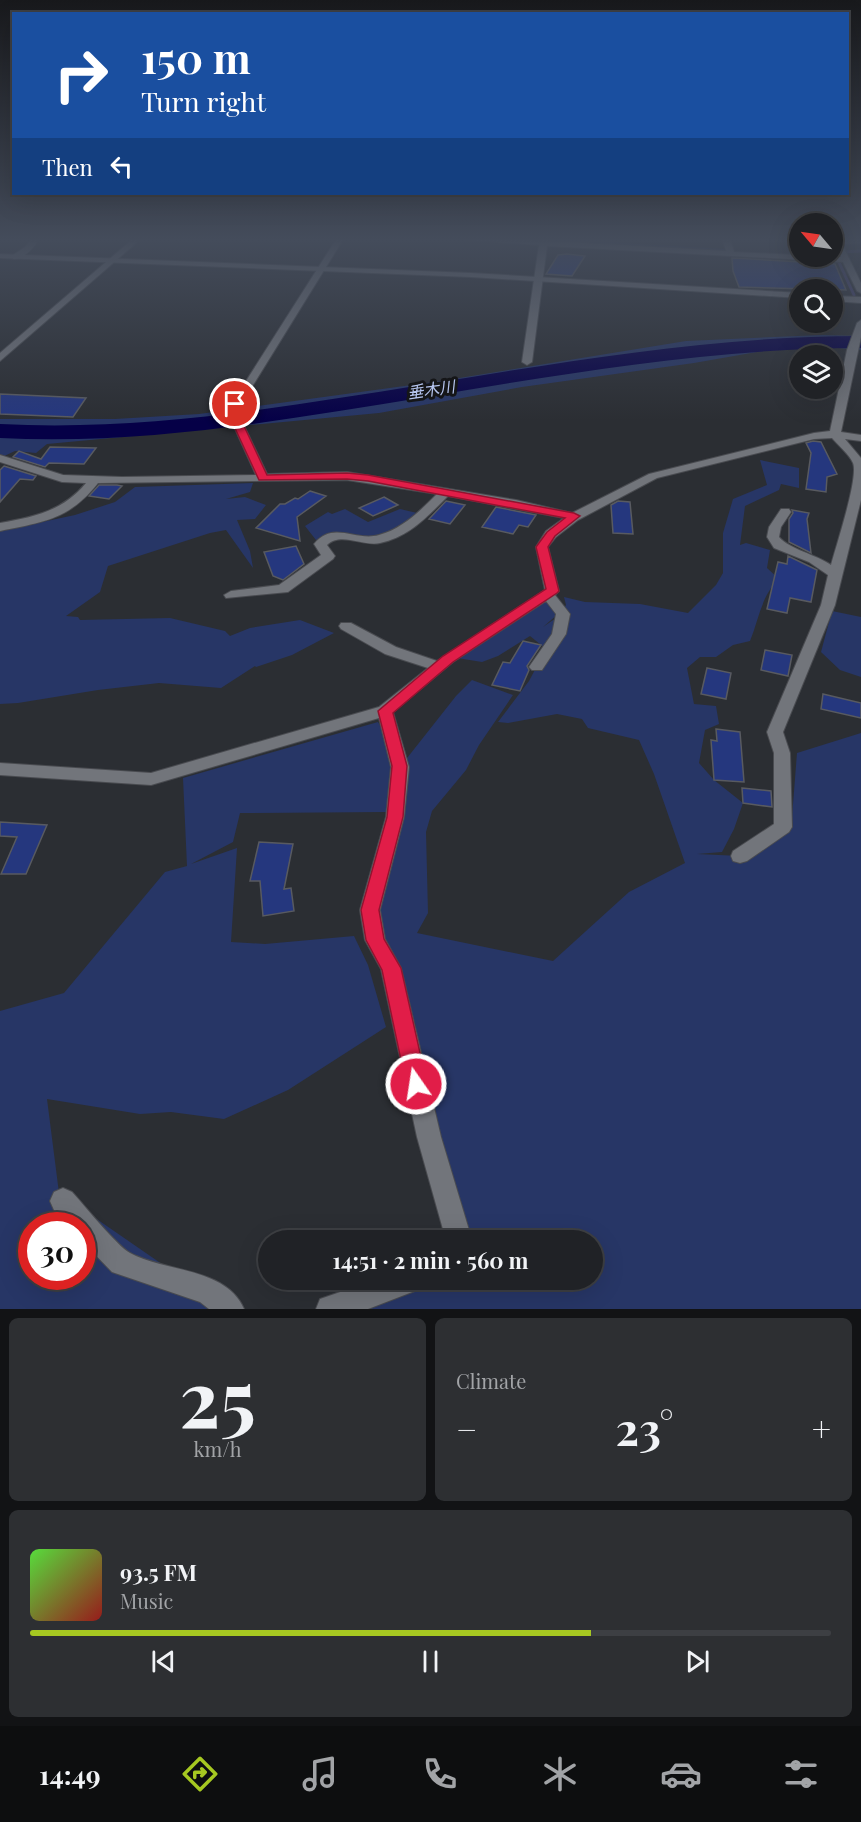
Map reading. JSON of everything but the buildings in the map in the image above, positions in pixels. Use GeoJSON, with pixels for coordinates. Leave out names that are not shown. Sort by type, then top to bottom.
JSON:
{"type":"FeatureCollection","features":[{"type":"Feature","properties":{"kind":"street"},"geometry":{"type":"LineString","coordinates":[[0,358],[68,299]]}},
{"type":"Feature","properties":{"kind":"street"},"geometry":{"type":"LineString","coordinates":[[263,478],[232,411],[302,299]]}},
{"type":"Feature","properties":{"kind":"street"},"geometry":{"type":"LineString","coordinates":[[527,362],[535,299]]}},
{"type":"Feature","properties":{"kind":"street"},"geometry":{"type":"LineString","coordinates":[[835,434],[852,350],[861,323]]}},
{"type":"Feature","properties":{"kind":"street"},"geometry":{"type":"LineString","coordinates":[[740,856],[783,827],[782,753],[775,732],[828,605],[860,485],[859,463],[835,434]]}},
{"type":"Feature","properties":{"kind":"street"},"geometry":{"type":"LineString","coordinates":[[0,769],[151,779],[385,711],[439,666],[552,591],[542,547],[551,534],[574,516],[653,476],[814,436],[835,434],[861,438]]}},
{"type":"Feature","properties":{"kind":"street"},"geometry":{"type":"LineString","coordinates":[[0,458],[62,478],[94,480],[347,476],[574,516]]}},
{"type":"Feature","properties":{"kind":"street"},"geometry":{"type":"LineString","coordinates":[[0,526],[48,515],[69,506],[94,480]]}},
{"type":"Feature","properties":{"kind":"street"},"geometry":{"type":"LineString","coordinates":[[231,595],[283,589],[328,556],[320,544],[322,540],[337,534],[375,541],[410,527],[446,492]]}},
{"type":"Feature","properties":{"kind":"street"},"geometry":{"type":"LineString","coordinates":[[785,512],[775,527],[774,537],[779,545],[814,559],[835,574]]}},
{"type":"Feature","properties":{"kind":"street"},"geometry":{"type":"LineString","coordinates":[[537,667],[559,634],[563,614],[548,594]]}},
{"type":"Feature","properties":{"kind":"street"},"geometry":{"type":"LineString","coordinates":[[346,626],[360,636],[404,657],[439,666]]}},
{"type":"Feature","properties":{"kind":"street"},"geometry":{"type":"LineString","coordinates":[[385,711],[400,766],[395,817],[370,910],[375,940],[391,968],[429,1137],[456,1230]]}},
{"type":"Feature","properties":{"kind":"street"},"geometry":{"type":"LineString","coordinates":[[63,1201],[121,1263],[208,1291],[230,1309]]}},
{"type":"Feature","properties":{"kind":"street"},"geometry":{"type":"LineString","coordinates":[[330,1309],[383,1290]]}},
{"type":"Feature","properties":{"kind":"shaded area"},"geometry":{"type":"Polygon","coordinates":[[[821,335],[861,336],[861,350],[843,348],[843,345],[789,345],[789,349],[768,350],[694,363],[522,387],[379,413],[47,444],[36,453],[15,451],[0,458],[0,419],[115,419],[199,414],[441,381],[686,341],[821,335]]]}},
{"type":"Feature","properties":{"kind":"shaded area"},"geometry":{"type":"Polygon","coordinates":[[[760,460],[799,468],[799,488],[781,484],[779,490],[745,506],[740,545],[746,543],[770,550],[767,568],[779,579],[764,600],[750,641],[733,645],[716,657],[700,657],[687,668],[694,704],[716,706],[719,724],[705,730],[699,763],[714,780],[743,803],[734,829],[722,852],[697,854],[740,856],[791,830],[797,753],[861,733],[861,1309],[330,1309],[383,1290],[603,1290],[603,1230],[456,1230],[429,1137],[410,1058],[416,1026],[391,954],[372,923],[400,767],[456,696],[472,680],[513,695],[479,745],[466,770],[432,811],[426,832],[428,913],[417,933],[553,961],[629,892],[685,863],[654,774],[639,740],[588,728],[582,719],[557,714],[508,723],[498,722],[529,681],[546,649],[530,636],[498,656],[482,662],[451,657],[545,601],[552,601],[558,614],[543,627],[559,616],[566,605],[564,597],[585,602],[640,604],[688,613],[716,585],[723,573],[723,533],[733,499],[767,485],[760,460]]]}},
{"type":"Feature","properties":{"kind":"shaded area"},"geometry":{"type":"Polygon","coordinates":[[[253,483],[250,492],[226,499],[245,497],[266,505],[255,519],[237,520],[250,551],[253,568],[226,530],[210,533],[108,566],[100,592],[66,616],[78,617],[80,620],[170,618],[225,631],[230,636],[250,628],[300,620],[334,633],[292,655],[255,666],[221,688],[159,683],[0,704],[0,531],[75,515],[115,502],[135,487],[253,483]]]}},
{"type":"Feature","properties":{"kind":"shaded area"},"geometry":{"type":"Polygon","coordinates":[[[345,509],[368,522],[400,509],[417,513],[401,527],[375,541],[338,532],[316,540],[305,526],[328,512],[332,514],[345,509]]]}},
{"type":"Feature","properties":{"kind":"shaded area"},"geometry":{"type":"Polygon","coordinates":[[[832,611],[861,617],[861,677],[840,670],[821,652],[832,611]]]}},
{"type":"Feature","properties":{"kind":"shaded area"},"geometry":{"type":"Polygon","coordinates":[[[378,722],[394,749],[386,812],[240,813],[233,842],[191,864],[237,848],[231,942],[265,944],[354,936],[368,965],[386,1027],[288,1090],[224,1119],[171,1112],[140,1114],[47,1099],[59,1193],[87,1212],[18,1212],[18,1290],[96,1290],[96,1219],[227,1309],[0,1309],[0,1011],[64,993],[165,872],[187,866],[183,778],[378,722]]]}},
{"type":"Feature","properties":{"kind":"waterway","name":"垂木川"},"geometry":{"type":"LineString","coordinates":[[0,431],[118,432],[196,425],[674,354],[786,343],[861,342]]}},
{"type":"Feature","properties":{"kind":"route"},"geometry":{"type":"LineString","coordinates":[[235,404],[232,411],[263,478],[347,476],[368,478],[574,516],[551,534],[542,547],[552,591],[448,659],[385,711],[400,766],[395,817],[370,910],[375,940],[391,968],[416,1084]]}}]}
